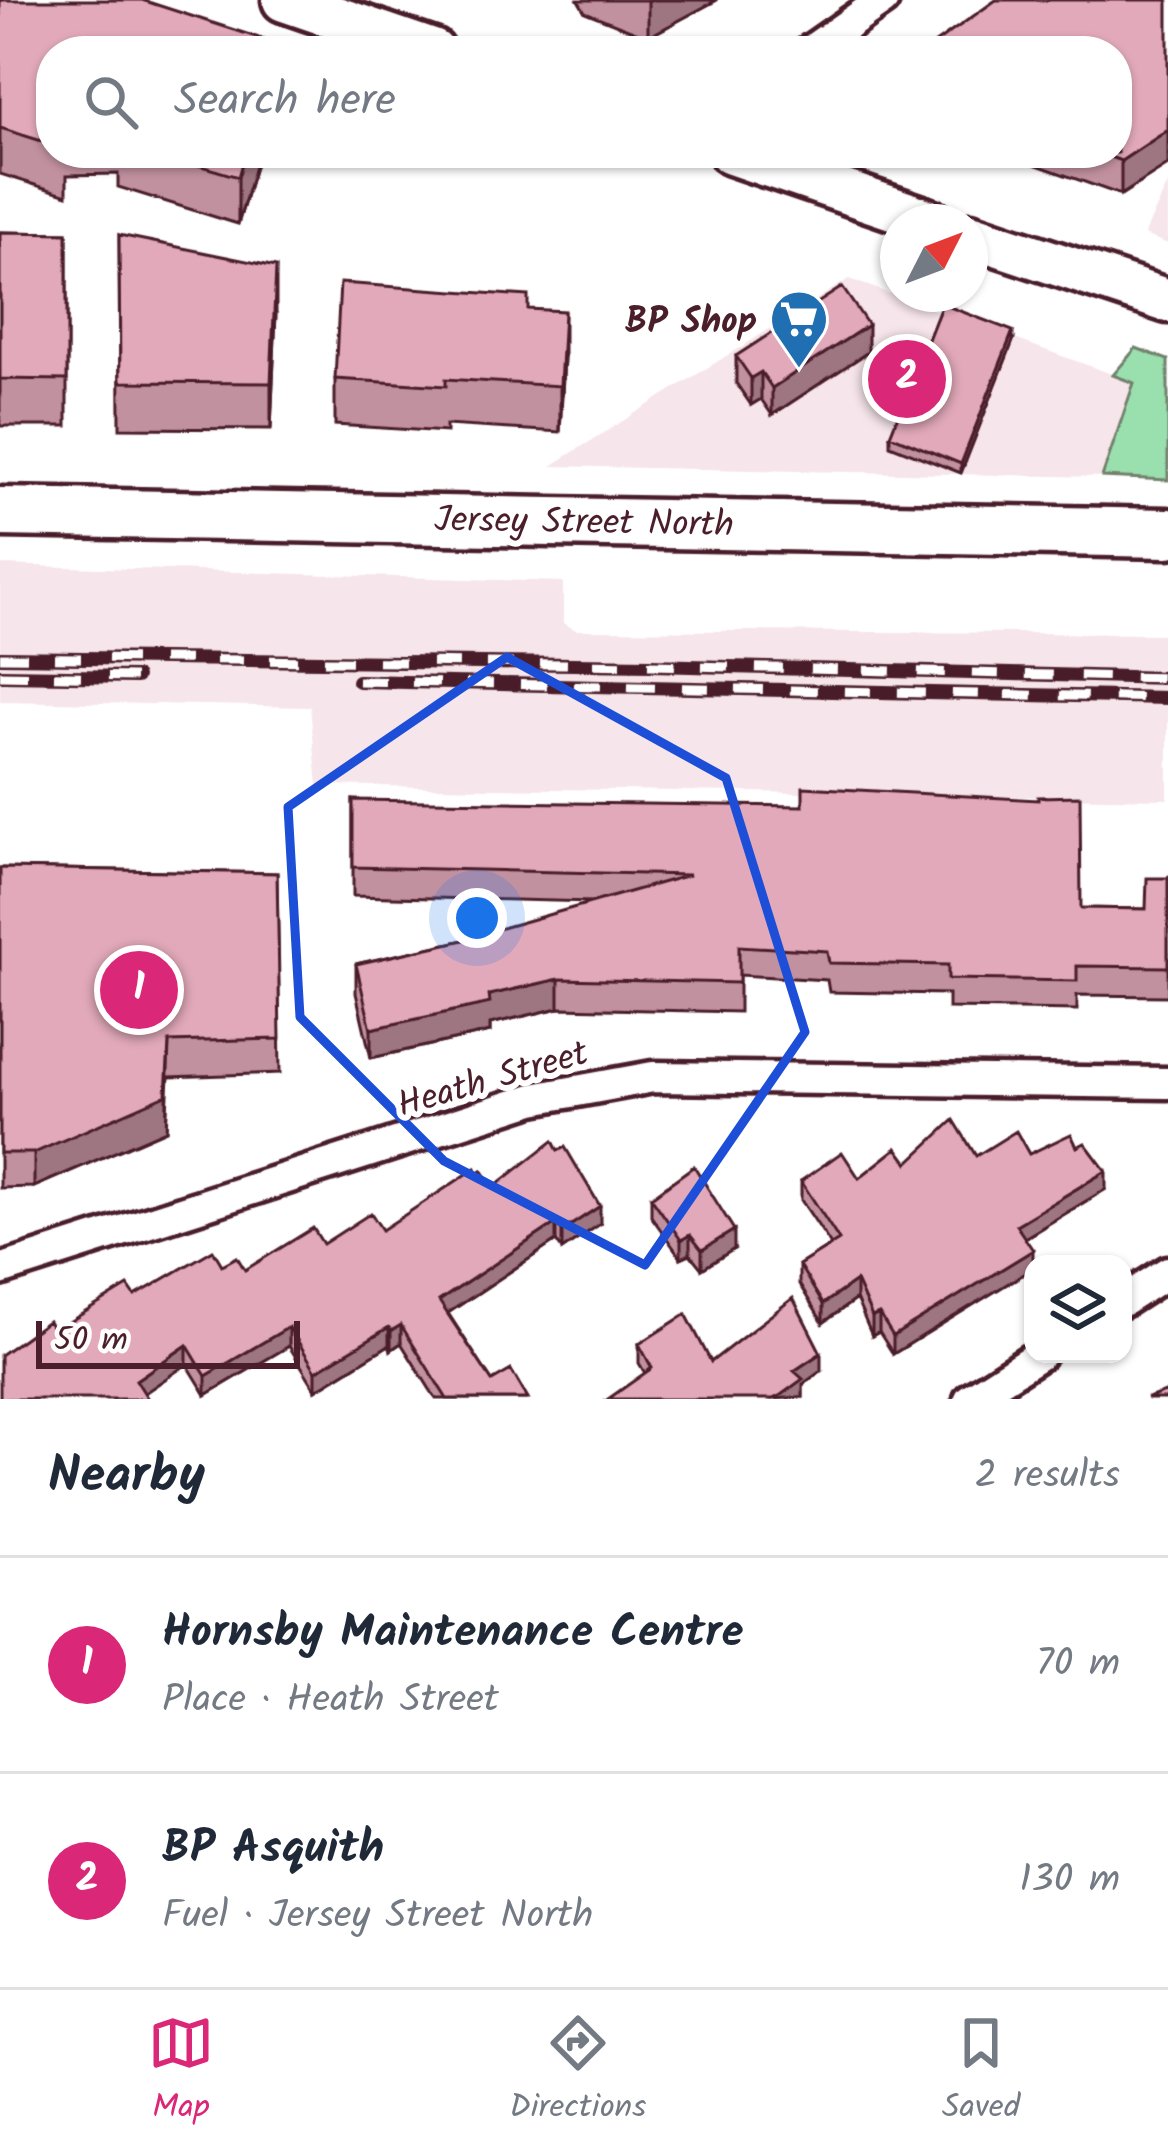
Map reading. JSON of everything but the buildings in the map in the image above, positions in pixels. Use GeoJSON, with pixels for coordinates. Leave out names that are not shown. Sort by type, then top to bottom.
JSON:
{"type":"FeatureCollection","features":[{"type":"Feature","properties":{"kind":"main road"},"geometry":{"type":"LineString","coordinates":[[284,0],[389,36]]}},
{"type":"Feature","properties":{"kind":"main road"},"geometry":{"type":"LineString","coordinates":[[778,168],[881,204]]}},
{"type":"Feature","properties":{"kind":"main road"},"geometry":{"type":"LineString","coordinates":[[988,241],[1168,301]]}},
{"type":"Feature","properties":{"kind":"main road","name":"Jersey Street North"},"geometry":{"type":"LineString","coordinates":[[0,512],[1164,531]]}},
{"type":"Feature","properties":{"kind":"street"},"geometry":{"type":"LineString","coordinates":[[832,36],[884,0]]}},
{"type":"Feature","properties":{"kind":"street","name":"Heath Street"},"geometry":{"type":"LineString","coordinates":[[0,1270],[533,1099],[653,1077],[1168,1083]]}},
{"type":"Feature","properties":{"kind":"street"},"geometry":{"type":"LineString","coordinates":[[1132,1295],[1168,1272]]}},
{"type":"Feature","properties":{"kind":"street"},"geometry":{"type":"LineString","coordinates":[[970,1399],[1026,1363]]}},
{"type":"Feature","properties":{"kind":"highlighted area"},"geometry":{"type":"Polygon","coordinates":[[[507,657],[726,778],[805,1032],[645,1265],[444,1161],[300,1017],[288,807],[507,657]]]}},
{"type":"Feature","properties":{"kind":"shaded area"},"geometry":{"type":"Polygon","coordinates":[[[1168,184],[1168,244],[1144,235],[1168,184]]]}},
{"type":"Feature","properties":{"kind":"shaded area"},"geometry":{"type":"Polygon","coordinates":[[[849,279],[880,290],[880,312],[940,312],[1134,382],[1102,477],[551,466],[849,279]]]}},
{"type":"Feature","properties":{"kind":"shaded area"},"geometry":{"type":"Polygon","coordinates":[[[0,565],[563,582],[563,623],[576,630],[1168,634],[1168,799],[318,785],[310,707],[0,701],[0,565]]]}},
{"type":"Feature","properties":{"kind":"green space"},"geometry":{"type":"Polygon","coordinates":[[[1136,348],[1168,360],[1168,480],[1102,477],[1134,383],[1113,375],[1136,348]]]}},
{"type":"Feature","properties":{"kind":"railway"},"geometry":{"type":"LineString","coordinates":[[0,657],[651,665],[1168,678]]}},
{"type":"Feature","properties":{"kind":"railway"},"geometry":{"type":"LineString","coordinates":[[0,675],[136,677]]}},
{"type":"Feature","properties":{"kind":"railway"},"geometry":{"type":"LineString","coordinates":[[358,681],[1168,698]]}},
{"type":"Feature","properties":{"kind":"place","name":"BP Shop"},"geometry":{"type":"Point","coordinates":[799,370]}},
{"type":"Feature","properties":{"kind":"place","name":"BP Asquith"},"geometry":{"type":"Point","coordinates":[907,379]}},
{"type":"Feature","properties":{"kind":"place","name":"Hornsby Maintenance Centre"},"geometry":{"type":"Point","coordinates":[139,990]}}]}
